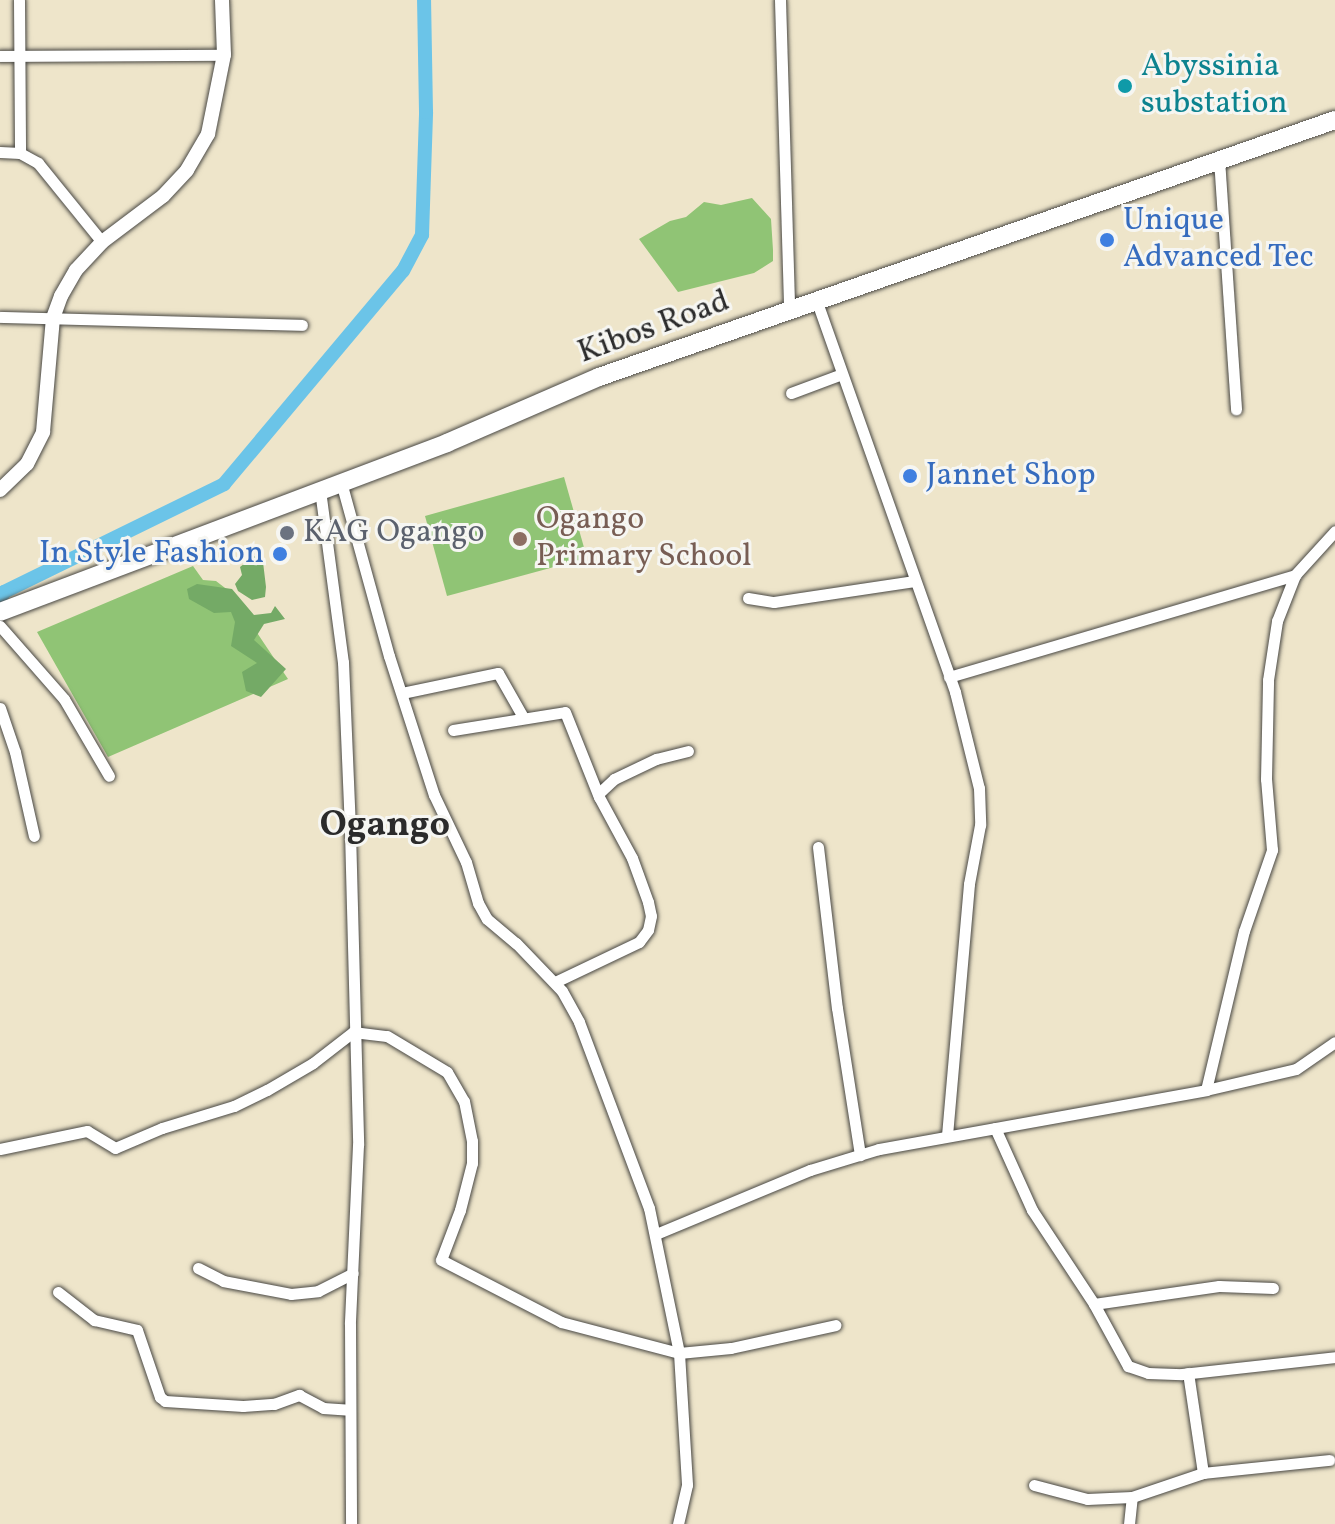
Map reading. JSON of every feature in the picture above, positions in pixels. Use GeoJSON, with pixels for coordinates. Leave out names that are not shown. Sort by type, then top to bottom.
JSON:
{"type":"FeatureCollection","features":[{"type":"Feature","properties":{"kind":"main road","name":"Kibos Road"},"geometry":{"type":"LineString","coordinates":[[0,612],[447,443],[599,377],[1335,120]]}},
{"type":"Feature","properties":{"kind":"street"},"geometry":{"type":"LineString","coordinates":[[19,0],[20,153]]}},
{"type":"Feature","properties":{"kind":"street"},"geometry":{"type":"LineString","coordinates":[[0,490],[27,464],[43,432],[53,318],[76,270],[102,242],[163,196],[187,170],[208,134],[224,55],[222,0]]}},
{"type":"Feature","properties":{"kind":"street"},"geometry":{"type":"LineString","coordinates":[[780,0],[789,312]]}},
{"type":"Feature","properties":{"kind":"street"},"geometry":{"type":"LineString","coordinates":[[0,56],[224,55]]}},
{"type":"Feature","properties":{"kind":"street"},"geometry":{"type":"LineString","coordinates":[[0,152],[20,153],[38,163],[102,242]]}},
{"type":"Feature","properties":{"kind":"street"},"geometry":{"type":"LineString","coordinates":[[1219,159],[1236,409]]}},
{"type":"Feature","properties":{"kind":"street"},"geometry":{"type":"LineString","coordinates":[[817,302],[966,727],[979,788],[980,825],[969,884],[947,1136]]}},
{"type":"Feature","properties":{"kind":"street"},"geometry":{"type":"LineString","coordinates":[[0,317],[302,325]]}},
{"type":"Feature","properties":{"kind":"street"},"geometry":{"type":"LineString","coordinates":[[791,393],[842,374]]}},
{"type":"Feature","properties":{"kind":"street"},"geometry":{"type":"LineString","coordinates":[[341,482],[434,795],[466,862],[478,903],[487,919],[555,982],[585,1035],[656,1234],[679,1353],[687,1485],[678,1524]]}},
{"type":"Feature","properties":{"kind":"street"},"geometry":{"type":"LineString","coordinates":[[320,490],[343,662],[358,1145],[349,1410],[351,1524]]}},
{"type":"Feature","properties":{"kind":"street"},"geometry":{"type":"LineString","coordinates":[[1206,1090],[1244,931],[1272,850],[1266,811],[1268,680],[1277,621],[1295,575],[1335,531]]}},
{"type":"Feature","properties":{"kind":"street"},"geometry":{"type":"LineString","coordinates":[[949,677],[1295,575]]}},
{"type":"Feature","properties":{"kind":"street"},"geometry":{"type":"LineString","coordinates":[[748,598],[774,602],[914,581]]}},
{"type":"Feature","properties":{"kind":"street"},"geometry":{"type":"LineString","coordinates":[[0,612],[0,627],[64,699],[109,776]]}},
{"type":"Feature","properties":{"kind":"street"},"geometry":{"type":"LineString","coordinates":[[402,693],[498,673],[523,717]]}},
{"type":"Feature","properties":{"kind":"street"},"geometry":{"type":"LineString","coordinates":[[0,708],[15,752],[34,836]]}},
{"type":"Feature","properties":{"kind":"street"},"geometry":{"type":"LineString","coordinates":[[453,730],[512,723],[523,717],[565,712],[598,794],[643,887],[651,916],[648,930],[639,942],[555,982]]}},
{"type":"Feature","properties":{"kind":"street"},"geometry":{"type":"LineString","coordinates":[[598,794],[614,779],[656,759],[688,751]]}},
{"type":"Feature","properties":{"kind":"street"},"geometry":{"type":"LineString","coordinates":[[818,847],[837,1008],[860,1155]]}},
{"type":"Feature","properties":{"kind":"street"},"geometry":{"type":"LineString","coordinates":[[0,1149],[87,1131],[94,1133],[109,1147],[121,1146],[162,1128],[234,1106],[267,1090],[313,1063],[353,1032],[387,1036],[447,1072],[464,1101],[472,1163],[460,1210],[441,1260],[561,1322],[679,1353],[731,1348],[836,1325]]}},
{"type":"Feature","properties":{"kind":"street"},"geometry":{"type":"LineString","coordinates":[[656,1234],[770,1185],[860,1155],[947,1136],[1206,1090],[1296,1069],[1335,1042]]}},
{"type":"Feature","properties":{"kind":"street"},"geometry":{"type":"LineString","coordinates":[[995,1128],[1032,1210],[1094,1304],[1128,1366],[1148,1373],[1188,1373],[1335,1357]]}},
{"type":"Feature","properties":{"kind":"street"},"geometry":{"type":"LineString","coordinates":[[198,1268],[223,1281],[291,1294],[318,1291],[353,1273]]}},
{"type":"Feature","properties":{"kind":"street"},"geometry":{"type":"LineString","coordinates":[[1094,1304],[1219,1286],[1273,1288]]}},
{"type":"Feature","properties":{"kind":"street"},"geometry":{"type":"LineString","coordinates":[[58,1292],[94,1320],[137,1330],[160,1397],[165,1401],[243,1406],[274,1404],[299,1395],[323,1408],[349,1410]]}},
{"type":"Feature","properties":{"kind":"street"},"geometry":{"type":"LineString","coordinates":[[1188,1373],[1203,1473]]}},
{"type":"Feature","properties":{"kind":"street"},"geometry":{"type":"LineString","coordinates":[[1034,1485],[1087,1499],[1132,1497],[1203,1473],[1329,1460]]}},
{"type":"Feature","properties":{"kind":"street"},"geometry":{"type":"LineString","coordinates":[[1129,1524],[1132,1497]]}},
{"type":"Feature","properties":{"kind":"green space"},"geometry":{"type":"Polygon","coordinates":[[[752,198],[771,219],[773,250],[773,261],[754,273],[678,292],[639,239],[670,221],[686,217],[704,202],[721,205],[752,198]]]}},
{"type":"Feature","properties":{"kind":"green space"},"geometry":{"type":"Polygon","coordinates":[[[564,477],[587,558],[447,596],[425,516],[564,477]]]}},
{"type":"Feature","properties":{"kind":"green space"},"geometry":{"type":"Polygon","coordinates":[[[254,556],[263,562],[266,587],[265,597],[252,600],[238,591],[235,584],[242,575],[240,567],[254,556]]]}},
{"type":"Feature","properties":{"kind":"green space"},"geometry":{"type":"Polygon","coordinates":[[[193,566],[203,580],[216,581],[229,591],[288,679],[108,757],[37,632],[193,566]]]}},
{"type":"Feature","properties":{"kind":"green space"},"geometry":{"type":"Polygon","coordinates":[[[197,584],[232,589],[254,615],[271,613],[275,606],[285,619],[264,624],[254,640],[286,669],[261,697],[246,691],[242,672],[257,663],[231,646],[235,622],[231,612],[214,613],[189,599],[187,589],[197,584]]]}},
{"type":"Feature","properties":{"kind":"waterway"},"geometry":{"type":"LineString","coordinates":[[0,599],[4,592],[224,484],[403,271],[422,235],[426,112],[424,0]]}},
{"type":"Feature","properties":{"kind":"place","name":"Abyssinia substation"},"geometry":{"type":"Point","coordinates":[1125,86]}},
{"type":"Feature","properties":{"kind":"place","name":"Unique Advanced Tec"},"geometry":{"type":"Point","coordinates":[1107,240]}},
{"type":"Feature","properties":{"kind":"place","name":"Jannet Shop"},"geometry":{"type":"Point","coordinates":[910,476]}},
{"type":"Feature","properties":{"kind":"place","name":"KAG Ogango"},"geometry":{"type":"Point","coordinates":[287,533]}},
{"type":"Feature","properties":{"kind":"place","name":"Ogango Primary School"},"geometry":{"type":"Point","coordinates":[520,539]}},
{"type":"Feature","properties":{"kind":"place","name":"In Style Fashion"},"geometry":{"type":"Point","coordinates":[280,554]}},
{"type":"Feature","properties":{"kind":"district","name":"Ogango"},"geometry":{"type":"Point","coordinates":[385,827]}}]}
